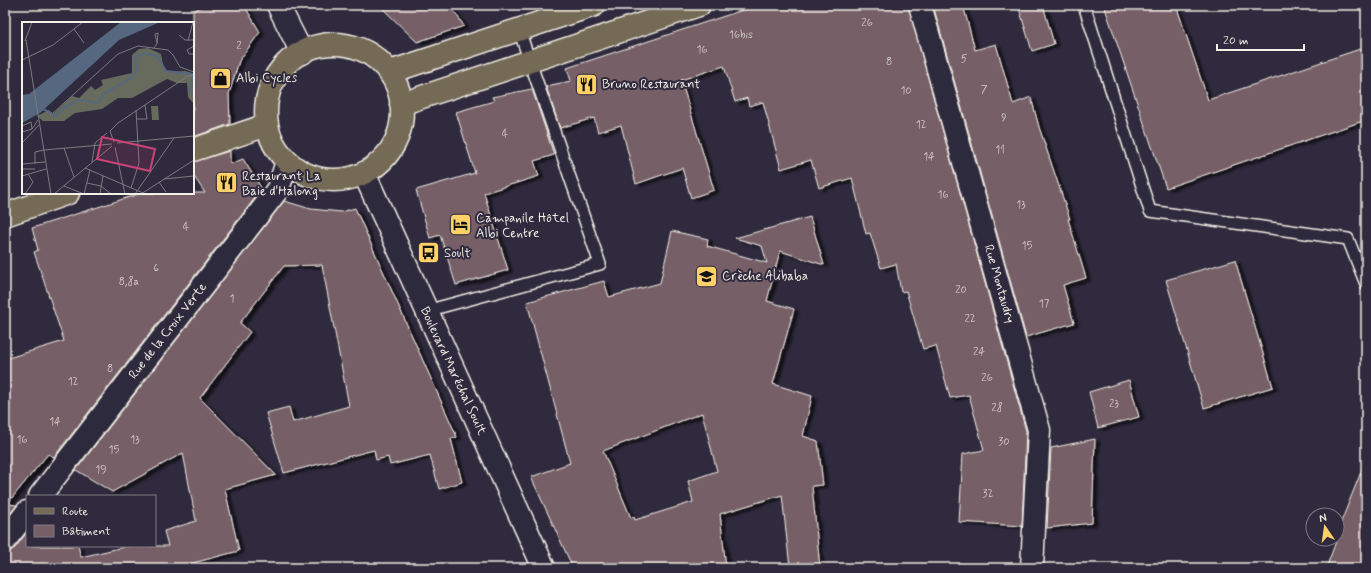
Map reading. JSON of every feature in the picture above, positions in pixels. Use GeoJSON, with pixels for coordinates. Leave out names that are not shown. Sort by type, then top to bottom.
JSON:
{"type":"FeatureCollection","features":[{"type":"Feature","properties":{"kind":"main road"},"geometry":{"type":"LineString","coordinates":[[390,72],[594,5]]}},
{"type":"Feature","properties":{"kind":"main road"},"geometry":{"type":"LineString","coordinates":[[402,104],[699,5]]}},
{"type":"Feature","properties":{"kind":"main road"},"geometry":{"type":"LineString","coordinates":[[340,45],[360,50],[377,60],[390,72],[398,89],[402,104],[400,126],[394,145],[381,161],[364,173],[344,180],[324,180],[304,174],[287,162],[274,145],[266,125],[266,103],[272,83],[284,65],[302,53],[321,46],[340,45]]}},
{"type":"Feature","properties":{"kind":"main road"},"geometry":{"type":"LineString","coordinates":[[194,150],[266,125]]}},
{"type":"Feature","properties":{"kind":"main road"},"geometry":{"type":"LineString","coordinates":[[5,214],[65,194]]}},
{"type":"Feature","properties":{"kind":"street"},"geometry":{"type":"LineString","coordinates":[[278,5],[302,53]]}},
{"type":"Feature","properties":{"kind":"street","name":"Rue Montaudry"},"geometry":{"type":"LineString","coordinates":[[920,5],[1040,430],[1032,568]]}},
{"type":"Feature","properties":{"kind":"street","name":"Rue de la Croix Verte"},"geometry":{"type":"LineString","coordinates":[[41,495],[278,189],[287,162]]}},
{"type":"Feature","properties":{"kind":"street","name":"Boulevard Maréchal Soult"},"geometry":{"type":"LineString","coordinates":[[364,173],[544,568]]}},
{"type":"Feature","properties":{"kind":"street"},"geometry":{"type":"LineString","coordinates":[[5,540],[26,513]]}},
{"type":"Feature","properties":{"kind":"lane"},"geometry":{"type":"LineString","coordinates":[[1084,5],[1150,211],[1348,239],[1366,284]]}},
{"type":"Feature","properties":{"kind":"lane"},"geometry":{"type":"LineString","coordinates":[[426,311],[600,264],[519,30]]}},
{"type":"Feature","properties":{"kind":"building"},"geometry":{"type":"Polygon","coordinates":[[[205,5],[244,5],[260,32],[239,61],[229,94],[230,124],[194,137],[194,22],[193,11],[205,5]]]}},
{"type":"Feature","properties":{"kind":"building"},"geometry":{"type":"Polygon","coordinates":[[[379,5],[450,5],[464,26],[417,42],[379,5]]]}},
{"type":"Feature","properties":{"kind":"building"},"geometry":{"type":"Polygon","coordinates":[[[758,5],[908,5],[1026,431],[1022,526],[959,522],[963,454],[984,450],[969,395],[950,398],[936,346],[923,349],[906,291],[901,292],[896,264],[881,268],[870,233],[866,234],[852,178],[819,188],[811,160],[781,169],[763,102],[749,106],[747,98],[735,102],[724,66],[681,80],[714,190],[691,198],[682,168],[636,184],[621,125],[598,132],[594,118],[560,128],[546,86],[571,81],[567,68],[758,5]]]}},
{"type":"Feature","properties":{"kind":"building"},"geometry":{"type":"Polygon","coordinates":[[[933,5],[963,5],[975,50],[996,44],[1013,104],[1031,97],[1039,127],[1070,219],[1068,219],[1086,278],[1063,285],[1074,323],[1026,337],[933,5]]]}},
{"type":"Feature","properties":{"kind":"building"},"geometry":{"type":"Polygon","coordinates":[[[1018,5],[1043,5],[1054,44],[1032,51],[1018,5]]]}},
{"type":"Feature","properties":{"kind":"building"},"geometry":{"type":"Polygon","coordinates":[[[1104,5],[1176,5],[1208,100],[1366,47],[1366,120],[1166,188],[1104,5]]]}},
{"type":"Feature","properties":{"kind":"building"},"geometry":{"type":"Polygon","coordinates":[[[532,89],[554,155],[534,161],[539,176],[484,193],[508,270],[456,285],[440,235],[430,238],[416,190],[475,173],[456,112],[494,101],[492,97],[532,89]]]}},
{"type":"Feature","properties":{"kind":"building"},"geometry":{"type":"Polygon","coordinates":[[[230,151],[230,164],[243,159],[262,189],[54,457],[48,454],[7,504],[17,505],[5,520],[5,359],[64,341],[34,252],[38,250],[32,228],[139,194],[205,193],[194,176],[194,162],[230,151]]]}},
{"type":"Feature","properties":{"kind":"building"},"geometry":{"type":"Polygon","coordinates":[[[284,201],[311,209],[341,212],[355,208],[457,437],[451,439],[462,482],[439,489],[430,455],[390,465],[388,457],[376,460],[374,450],[284,473],[266,413],[289,407],[293,422],[349,406],[322,265],[284,266],[240,323],[250,332],[200,398],[276,475],[225,489],[239,551],[185,565],[186,568],[5,568],[5,552],[15,548],[26,533],[26,547],[78,547],[81,557],[124,547],[168,546],[164,531],[196,521],[183,453],[112,492],[76,470],[284,201]]]}},
{"type":"Feature","properties":{"kind":"building"},"geometry":{"type":"Polygon","coordinates":[[[810,217],[824,265],[780,251],[767,301],[794,309],[773,384],[812,396],[803,436],[818,441],[823,485],[812,486],[820,568],[790,568],[782,495],[720,514],[726,568],[573,568],[531,477],[570,463],[527,302],[604,281],[609,297],[660,283],[672,231],[708,239],[707,246],[767,263],[762,246],[735,238],[810,217]],[[702,413],[603,451],[631,518],[634,517],[635,520],[693,502],[688,481],[717,471],[702,413]]]}},
{"type":"Feature","properties":{"kind":"building"},"geometry":{"type":"Polygon","coordinates":[[[1235,260],[1273,387],[1204,408],[1166,280],[1235,260]]]}},
{"type":"Feature","properties":{"kind":"building"},"geometry":{"type":"Polygon","coordinates":[[[1129,380],[1139,417],[1098,428],[1089,392],[1129,380]]]}},
{"type":"Feature","properties":{"kind":"building"},"geometry":{"type":"Polygon","coordinates":[[[1095,439],[1092,523],[1047,528],[1051,448],[1095,439]]]}},
{"type":"Feature","properties":{"kind":"building"},"geometry":{"type":"Polygon","coordinates":[[[1365,462],[1366,568],[1326,568],[1334,547],[1345,547],[1345,512],[1365,462]]]}},
{"type":"Feature","properties":{"kind":"place","name":"Albi Cycles"},"geometry":{"type":"Point","coordinates":[220,78]}},
{"type":"Feature","properties":{"kind":"place","name":"Bruno Restaurant"},"geometry":{"type":"Point","coordinates":[587,84]}},
{"type":"Feature","properties":{"kind":"place","name":"Restaurant La Baie d'Halong"},"geometry":{"type":"Point","coordinates":[226,183]}},
{"type":"Feature","properties":{"kind":"place","name":"Campanile Hôtel Albi Centre"},"geometry":{"type":"Point","coordinates":[460,225]}},
{"type":"Feature","properties":{"kind":"place","name":"Soult"},"geometry":{"type":"Point","coordinates":[429,253]}},
{"type":"Feature","properties":{"kind":"place","name":"Crèche Alibaba"},"geometry":{"type":"Point","coordinates":[706,276]}}]}
